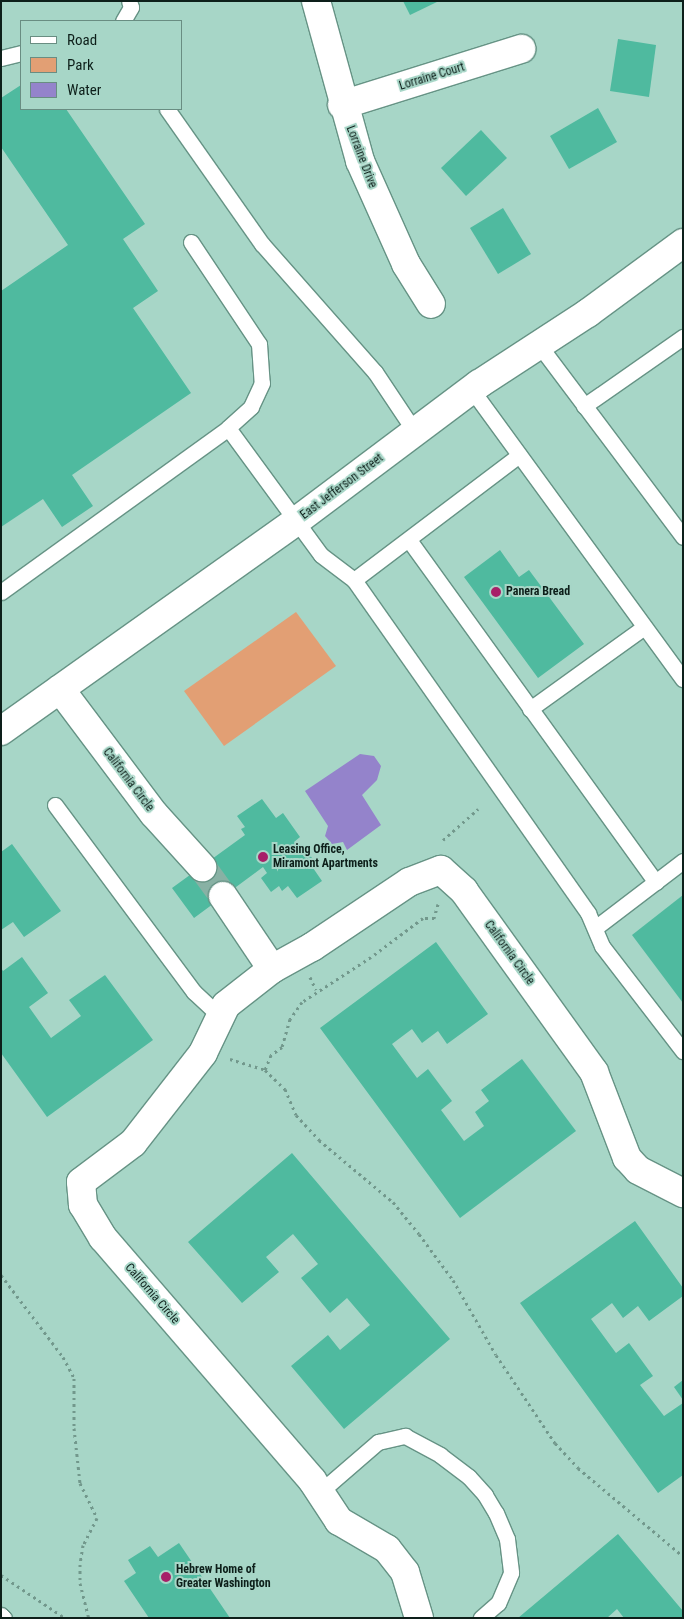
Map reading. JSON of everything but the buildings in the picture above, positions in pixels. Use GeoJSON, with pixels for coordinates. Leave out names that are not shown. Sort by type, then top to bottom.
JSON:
{"type":"FeatureCollection","features":[{"type":"Feature","properties":{"kind":"street","name":"Lorraine Drive"},"geometry":{"type":"LineString","coordinates":[[316,1],[342,105],[360,161],[406,264],[431,304]]}},
{"type":"Feature","properties":{"kind":"street","name":"Lorraine Court"},"geometry":{"type":"LineString","coordinates":[[342,105],[521,49]]}},
{"type":"Feature","properties":{"kind":"street","name":"East Jefferson Street"},"geometry":{"type":"LineString","coordinates":[[1,730],[295,522],[472,390],[683,243]]}},
{"type":"Feature","properties":{"kind":"street","name":"California Circle"},"geometry":{"type":"LineString","coordinates":[[60,688],[154,814],[202,867]]}},
{"type":"Feature","properties":{"kind":"street","name":"California Circle"},"geometry":{"type":"LineString","coordinates":[[419,1618],[405,1572],[399,1564],[387,1549],[339,1521],[320,1492],[104,1238],[83,1205],[81,1182],[133,1143],[203,1053],[226,1005],[272,970],[312,947],[410,882],[442,870],[464,891],[594,1072],[627,1158],[638,1170],[683,1193]]}},
{"type":"Feature","properties":{"kind":"street"},"geometry":{"type":"LineString","coordinates":[[224,896],[272,970]]}},
{"type":"Feature","properties":{"kind":"lane"},"geometry":{"type":"LineString","coordinates":[[124,20],[131,7],[129,1]]}},
{"type":"Feature","properties":{"kind":"lane"},"geometry":{"type":"LineString","coordinates":[[1,58],[20,53]]}},
{"type":"Feature","properties":{"kind":"lane"},"geometry":{"type":"LineString","coordinates":[[168,110],[262,244],[375,372],[415,432]]}},
{"type":"Feature","properties":{"kind":"lane"},"geometry":{"type":"LineString","coordinates":[[1,592],[228,428],[251,407],[262,383],[259,344],[191,242]]}},
{"type":"Feature","properties":{"kind":"lane"},"geometry":{"type":"LineString","coordinates":[[584,406],[683,337]]}},
{"type":"Feature","properties":{"kind":"lane"},"geometry":{"type":"LineString","coordinates":[[539,345],[683,537]]}},
{"type":"Feature","properties":{"kind":"lane"},"geometry":{"type":"LineString","coordinates":[[472,390],[683,679]]}},
{"type":"Feature","properties":{"kind":"lane"},"geometry":{"type":"LineString","coordinates":[[228,428],[295,522],[325,560],[354,580],[588,913],[602,946],[683,1051]]}},
{"type":"Feature","properties":{"kind":"lane"},"geometry":{"type":"LineString","coordinates":[[354,580],[519,455]]}},
{"type":"Feature","properties":{"kind":"lane"},"geometry":{"type":"LineString","coordinates":[[409,540],[656,882]]}},
{"type":"Feature","properties":{"kind":"lane"},"geometry":{"type":"LineString","coordinates":[[530,709],[644,627]]}},
{"type":"Feature","properties":{"kind":"lane"},"geometry":{"type":"LineString","coordinates":[[55,805],[194,992],[221,1017]]}},
{"type":"Feature","properties":{"kind":"lane"},"geometry":{"type":"LineString","coordinates":[[595,928],[683,861]]}},
{"type":"Feature","properties":{"kind":"lane"},"geometry":{"type":"LineString","coordinates":[[320,1492],[378,1442],[405,1436],[440,1455],[469,1477],[496,1513],[506,1539],[512,1574],[498,1603],[481,1618]]}},
{"type":"Feature","properties":{"kind":"path"},"geometry":{"type":"LineString","coordinates":[[442,840],[478,809]]}},
{"type":"Feature","properties":{"kind":"path"},"geometry":{"type":"LineString","coordinates":[[265,1070],[271,1055],[282,1047],[290,1019],[302,1002],[371,957],[423,918],[434,918],[438,902]]}},
{"type":"Feature","properties":{"kind":"path"},"geometry":{"type":"LineString","coordinates":[[203,1053],[265,1070],[285,1089],[296,1115],[319,1140],[393,1202],[453,1280],[496,1355],[555,1443],[578,1468],[683,1556]]}},
{"type":"Feature","properties":{"kind":"path"},"geometry":{"type":"LineString","coordinates":[[1,1275],[63,1357],[74,1378],[74,1428],[80,1483],[97,1518],[82,1545],[80,1564],[80,1583],[90,1618]]}},
{"type":"Feature","properties":{"kind":"path"},"geometry":{"type":"LineString","coordinates":[[1,1575],[65,1618]]}},
{"type":"Feature","properties":{"kind":"green space"},"geometry":{"type":"Polygon","coordinates":[[[296,612],[336,666],[224,746],[184,691],[296,612]]]}},
{"type":"Feature","properties":{"kind":"water"},"geometry":{"type":"Polygon","coordinates":[[[360,754],[374,756],[381,766],[377,780],[362,795],[381,825],[347,850],[343,842],[332,844],[325,836],[328,826],[305,791],[360,754]]]}},
{"type":"Feature","properties":{"kind":"tunnel"},"geometry":{"type":"LineString","coordinates":[[202,867],[223,896]]}},
{"type":"Feature","properties":{"kind":"place","name":"Panera Bread"},"geometry":{"type":"Point","coordinates":[496,592]}},
{"type":"Feature","properties":{"kind":"place","name":"Leasing Office, Miramont Apartments"},"geometry":{"type":"Point","coordinates":[263,857]}},
{"type":"Feature","properties":{"kind":"place","name":"Hebrew Home of Greater Washington"},"geometry":{"type":"Point","coordinates":[166,1577]}}]}
